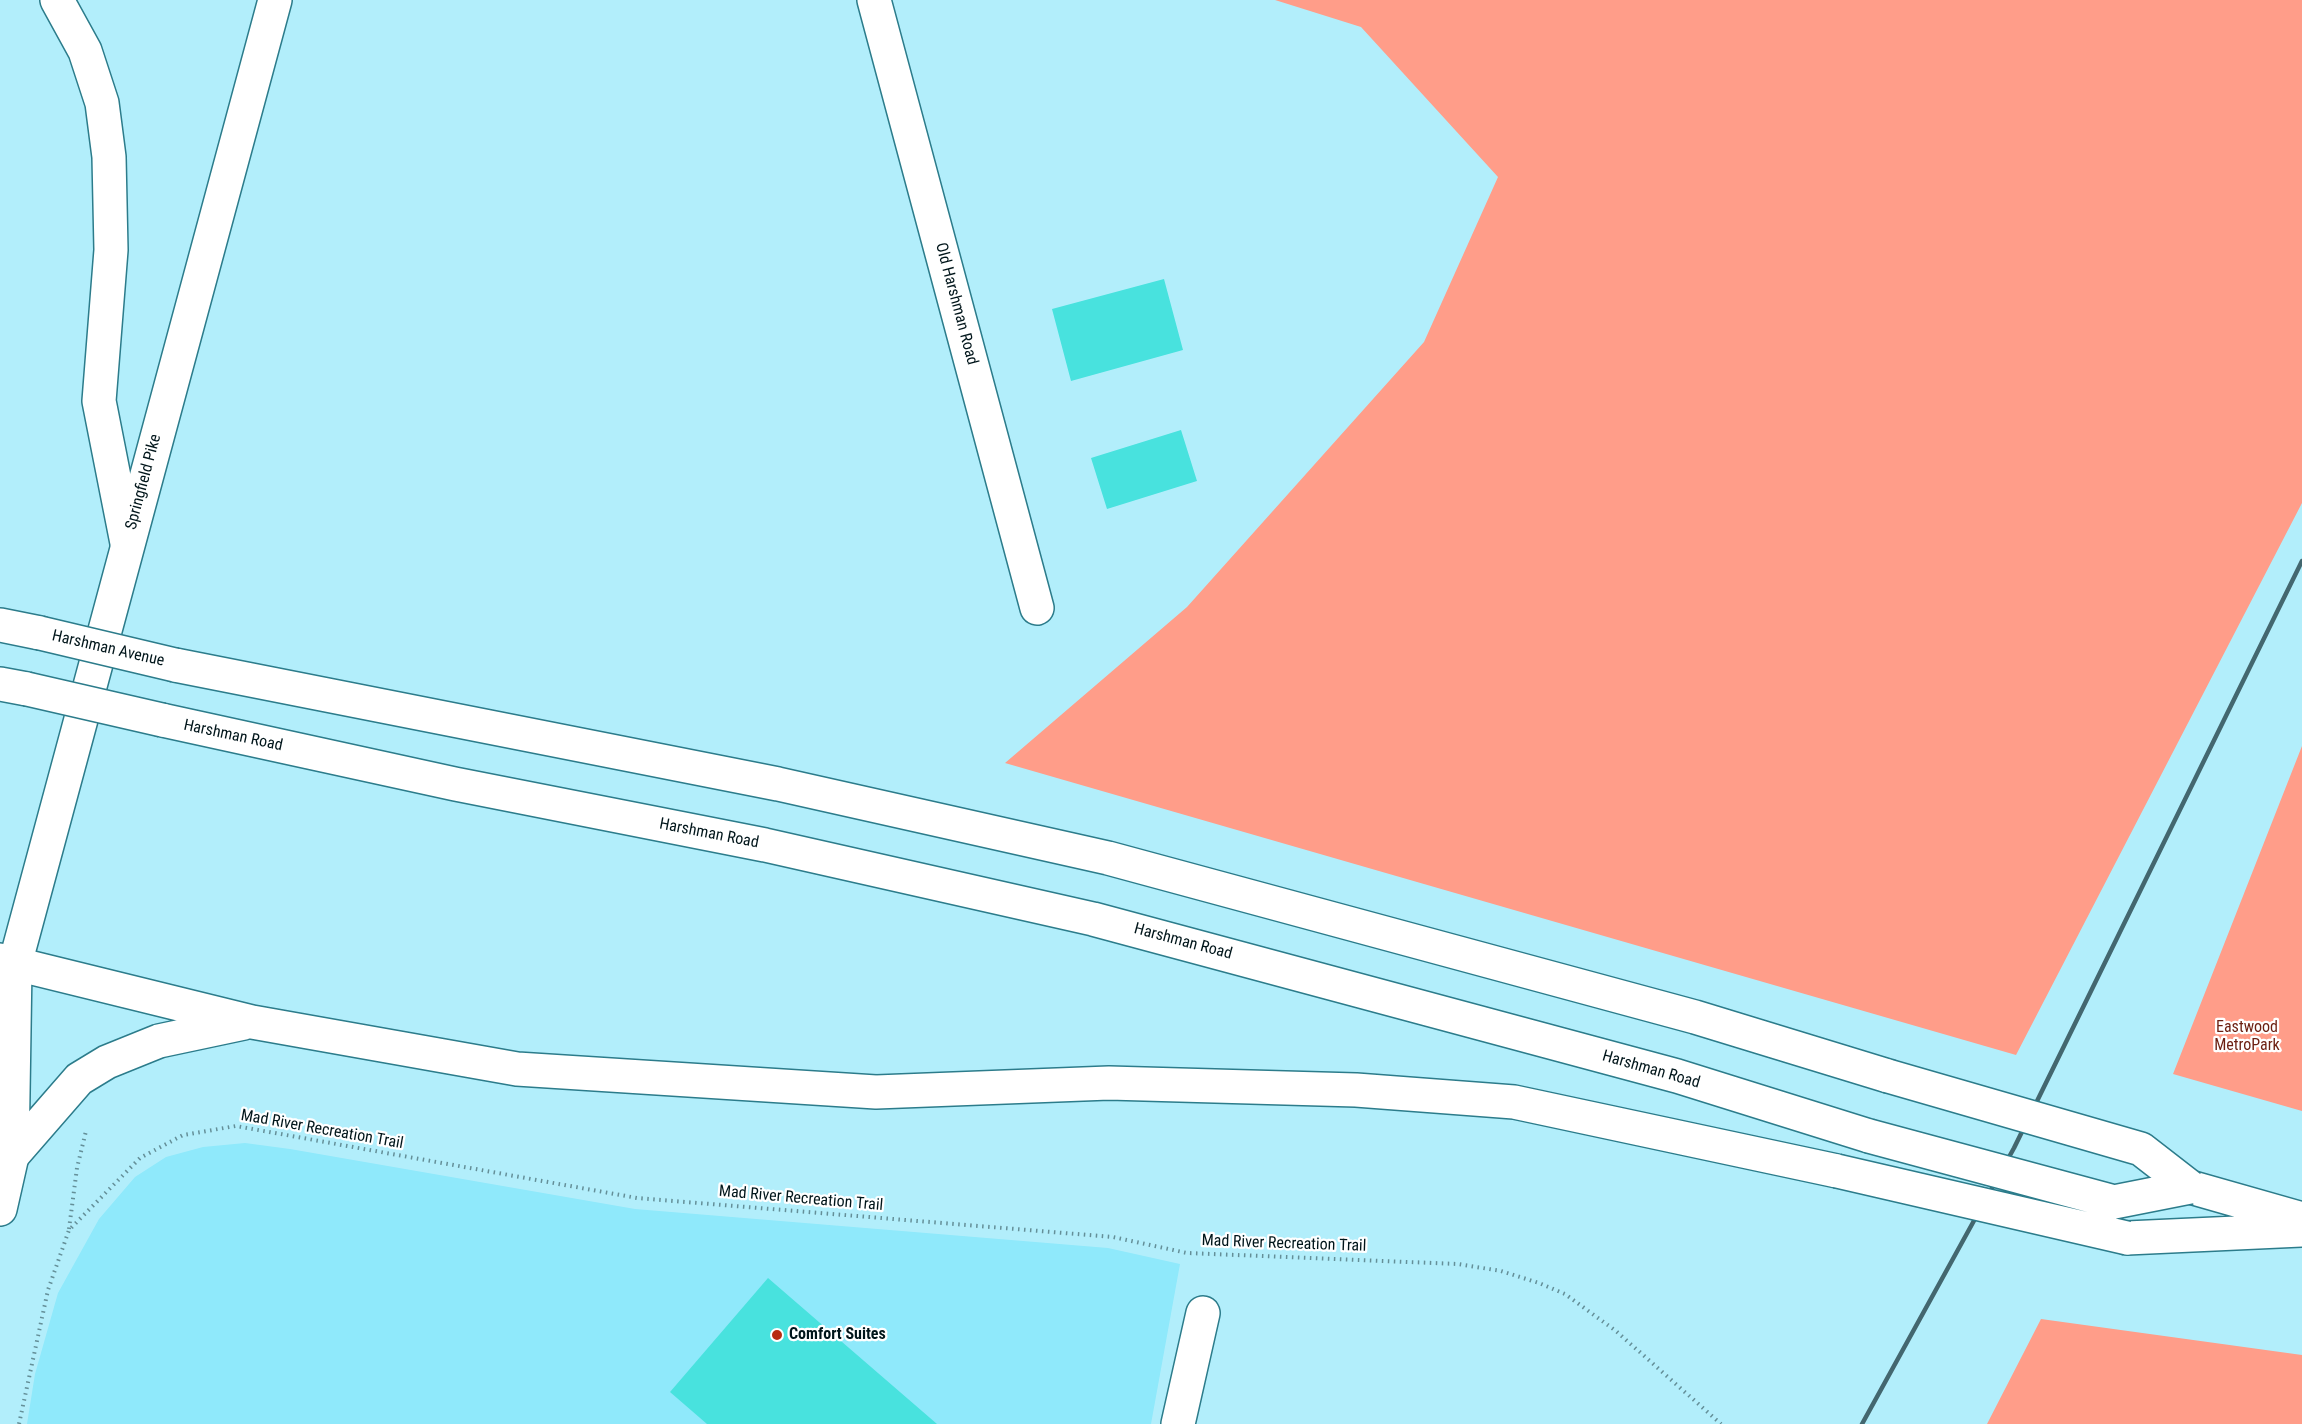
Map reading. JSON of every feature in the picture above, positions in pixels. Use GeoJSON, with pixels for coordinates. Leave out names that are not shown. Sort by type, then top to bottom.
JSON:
{"type":"FeatureCollection","features":[{"type":"Feature","properties":{"kind":"main road"},"geometry":{"type":"LineString","coordinates":[[57,0],[85,51],[102,103],[109,157],[111,250],[99,401],[127,543]]}},
{"type":"Feature","properties":{"kind":"main road","name":"Springfield Pike"},"geometry":{"type":"LineString","coordinates":[[0,1209],[12,1156],[5,972],[127,543],[275,0]]}},
{"type":"Feature","properties":{"kind":"main road","name":"Old Harshman Road"},"geometry":{"type":"LineString","coordinates":[[874,0],[1038,608]]}},
{"type":"Feature","properties":{"kind":"main road","name":"Harshman Avenue"},"geometry":{"type":"LineString","coordinates":[[0,625],[175,665]]}},
{"type":"Feature","properties":{"kind":"main road","name":"Harshman Road"},"geometry":{"type":"LineString","coordinates":[[175,665],[778,784],[1108,858],[1695,1017],[1888,1076],[2141,1149],[2190,1187],[2302,1219]]}},
{"type":"Feature","properties":{"kind":"main road","name":"Harshman Road"},"geometry":{"type":"LineString","coordinates":[[14,686],[455,784],[765,845],[1093,919],[1677,1076],[1869,1136],[2114,1202],[2190,1187]]}},
{"type":"Feature","properties":{"kind":"main road"},"geometry":{"type":"LineString","coordinates":[[5,972],[252,1022],[517,1069],[876,1092],[1109,1083],[1356,1090],[1514,1102],[1837,1171],[2127,1238],[2302,1230]]}},
{"type":"Feature","properties":{"kind":"main road"},"geometry":{"type":"LineString","coordinates":[[12,1156],[79,1079],[107,1062],[159,1041],[252,1022]]}},
{"type":"Feature","properties":{"kind":"main road"},"geometry":{"type":"LineString","coordinates":[[1178,1424],[1203,1312]]}},
{"type":"Feature","properties":{"kind":"path"},"geometry":{"type":"LineString","coordinates":[[69,1230],[77,1168],[91,1111],[79,1079]]}},
{"type":"Feature","properties":{"kind":"path","name":"Mad River Recreation Trail"},"geometry":{"type":"LineString","coordinates":[[19,1424],[48,1290],[69,1230],[140,1158],[183,1135],[236,1126],[637,1197],[1113,1237],[1187,1252],[1458,1263],[1501,1271],[1565,1294],[1616,1331],[1721,1424]]}},
{"type":"Feature","properties":{"kind":"shaded area"},"geometry":{"type":"Polygon","coordinates":[[[245,1143],[635,1209],[1108,1248],[1180,1264],[1151,1424],[27,1424],[35,1374],[58,1293],[99,1219],[135,1177],[166,1157],[203,1147],[245,1143]]]}},
{"type":"Feature","properties":{"kind":"green space"},"geometry":{"type":"Polygon","coordinates":[[[1275,0],[2302,0],[2302,503],[2016,1055],[1005,763],[1187,607],[1424,342],[1498,177],[1361,27],[1275,0]]]}},
{"type":"Feature","properties":{"kind":"green space","name":"Eastwood MetroPark"},"geometry":{"type":"Polygon","coordinates":[[[2302,746],[2302,1111],[2173,1074],[2302,746]]]}},
{"type":"Feature","properties":{"kind":"green space"},"geometry":{"type":"Polygon","coordinates":[[[2041,1319],[2302,1355],[2302,1424],[1987,1424],[2041,1319]]]}},
{"type":"Feature","properties":{"kind":"building"},"geometry":{"type":"Polygon","coordinates":[[[1164,279],[1183,350],[1071,381],[1052,309],[1164,279]]]}},
{"type":"Feature","properties":{"kind":"building"},"geometry":{"type":"Polygon","coordinates":[[[1181,430],[1197,481],[1107,509],[1091,458],[1181,430]]]}},
{"type":"Feature","properties":{"kind":"building","name":"Comfort Suites"},"geometry":{"type":"Polygon","coordinates":[[[768,1278],[937,1424],[707,1424],[670,1392],[768,1278]]]}},
{"type":"Feature","properties":{"kind":"railway"},"geometry":{"type":"LineString","coordinates":[[1862,1424],[2014,1148],[2302,561]]}},
{"type":"Feature","properties":{"kind":"place","name":"Comfort Suites"},"geometry":{"type":"Point","coordinates":[777,1335]}}]}
